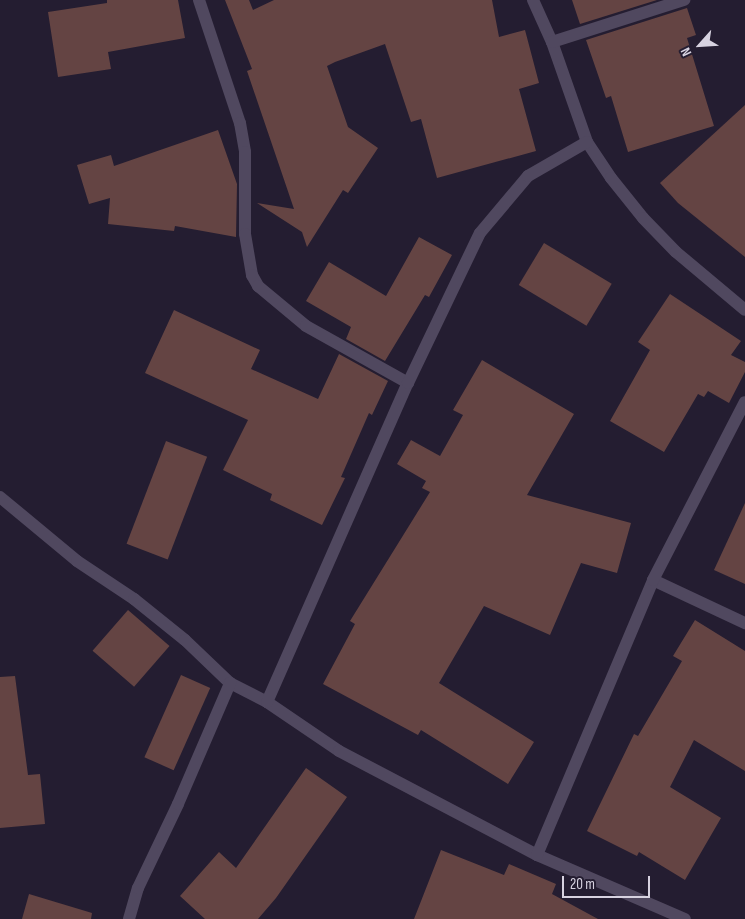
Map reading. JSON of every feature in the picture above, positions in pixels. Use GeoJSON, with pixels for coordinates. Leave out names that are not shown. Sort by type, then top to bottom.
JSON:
{"type":"FeatureCollection","features":[{"type":"Feature","properties":{"kind":"street"},"geometry":{"type":"LineString","coordinates":[[199,0],[243,142],[246,193],[244,234],[252,275],[258,286],[306,326],[408,383]]}},
{"type":"Feature","properties":{"kind":"street"},"geometry":{"type":"LineString","coordinates":[[533,0],[552,42],[587,142],[643,218],[676,252],[745,310]]}},
{"type":"Feature","properties":{"kind":"street"},"geometry":{"type":"LineString","coordinates":[[552,42],[684,0]]}},
{"type":"Feature","properties":{"kind":"street"},"geometry":{"type":"LineString","coordinates":[[267,702],[408,383],[480,233],[502,203],[528,176],[587,142]]}},
{"type":"Feature","properties":{"kind":"street"},"geometry":{"type":"LineString","coordinates":[[537,854],[653,580],[745,402]]}},
{"type":"Feature","properties":{"kind":"street"},"geometry":{"type":"LineString","coordinates":[[0,497],[77,561],[134,599],[186,640],[230,683],[267,702],[339,751],[537,854],[684,919]]}},
{"type":"Feature","properties":{"kind":"street"},"geometry":{"type":"LineString","coordinates":[[653,580],[745,623]]}},
{"type":"Feature","properties":{"kind":"street"},"geometry":{"type":"LineString","coordinates":[[129,919],[138,888],[178,804],[230,683]]}},
{"type":"Feature","properties":{"kind":"building"},"geometry":{"type":"Polygon","coordinates":[[[107,0],[178,0],[185,38],[108,52],[111,69],[58,77],[48,12],[107,3],[107,0]]]}},
{"type":"Feature","properties":{"kind":"building"},"geometry":{"type":"Polygon","coordinates":[[[225,0],[249,0],[253,10],[274,0],[492,0],[499,37],[525,30],[539,83],[519,89],[536,151],[437,178],[421,119],[411,122],[385,44],[335,62],[327,66],[348,127],[378,148],[348,193],[343,190],[307,247],[302,232],[257,203],[294,209],[247,71],[252,69],[225,0]]]}},
{"type":"Feature","properties":{"kind":"building"},"geometry":{"type":"Polygon","coordinates":[[[572,0],[657,0],[580,24],[572,0]]]}},
{"type":"Feature","properties":{"kind":"building"},"geometry":{"type":"Polygon","coordinates":[[[687,8],[696,35],[687,38],[714,126],[628,152],[611,96],[606,98],[586,40],[687,8]]]}},
{"type":"Feature","properties":{"kind":"building"},"geometry":{"type":"Polygon","coordinates":[[[745,105],[745,257],[678,203],[660,183],[745,105]]]}},
{"type":"Feature","properties":{"kind":"building"},"geometry":{"type":"Polygon","coordinates":[[[218,130],[237,184],[236,237],[175,226],[174,231],[108,224],[110,198],[89,204],[77,165],[111,155],[114,166],[218,130]]]}},
{"type":"Feature","properties":{"kind":"building"},"geometry":{"type":"Polygon","coordinates":[[[419,237],[452,255],[429,297],[425,295],[385,361],[346,339],[351,327],[306,301],[329,262],[386,296],[419,237]]]}},
{"type":"Feature","properties":{"kind":"building"},"geometry":{"type":"Polygon","coordinates":[[[544,243],[612,284],[586,326],[519,285],[544,243]]]}},
{"type":"Feature","properties":{"kind":"building"},"geometry":{"type":"Polygon","coordinates":[[[670,294],[741,341],[731,355],[745,362],[745,372],[729,403],[708,391],[704,397],[698,394],[664,452],[610,421],[650,350],[638,342],[670,294]]]}},
{"type":"Feature","properties":{"kind":"building"},"geometry":{"type":"Polygon","coordinates":[[[174,310],[260,350],[251,369],[318,399],[339,354],[388,381],[372,415],[369,413],[341,477],[345,478],[322,525],[270,500],[272,494],[223,470],[248,420],[145,373],[174,310]]]}},
{"type":"Feature","properties":{"kind":"building"},"geometry":{"type":"Polygon","coordinates":[[[482,360],[574,414],[527,495],[631,523],[617,573],[581,563],[550,635],[484,606],[439,683],[534,742],[508,784],[421,730],[418,735],[323,684],[355,624],[350,621],[430,492],[422,488],[426,481],[397,464],[411,440],[440,456],[463,415],[453,410],[482,360]]]}},
{"type":"Feature","properties":{"kind":"building"},"geometry":{"type":"Polygon","coordinates":[[[166,441],[207,457],[168,559],[127,544],[166,441]]]}},
{"type":"Feature","properties":{"kind":"building"},"geometry":{"type":"Polygon","coordinates":[[[745,503],[745,584],[714,570],[745,503]]]}},
{"type":"Feature","properties":{"kind":"building"},"geometry":{"type":"Polygon","coordinates":[[[128,610],[170,646],[134,687],[93,651],[128,610]]]}},
{"type":"Feature","properties":{"kind":"building"},"geometry":{"type":"Polygon","coordinates":[[[695,620],[745,651],[745,771],[694,740],[670,787],[721,818],[685,880],[639,852],[637,856],[587,831],[634,734],[638,736],[682,661],[673,656],[695,620]]]}},
{"type":"Feature","properties":{"kind":"building"},"geometry":{"type":"Polygon","coordinates":[[[181,675],[210,688],[174,770],[144,757],[181,675]]]}},
{"type":"Feature","properties":{"kind":"building"},"geometry":{"type":"Polygon","coordinates":[[[15,676],[28,775],[40,774],[45,824],[0,828],[0,677],[15,676]]]}},
{"type":"Feature","properties":{"kind":"building"},"geometry":{"type":"Polygon","coordinates":[[[306,768],[347,797],[276,898],[258,919],[205,919],[180,896],[219,852],[236,868],[306,768]]]}},
{"type":"Feature","properties":{"kind":"building"},"geometry":{"type":"Polygon","coordinates":[[[441,850],[504,875],[509,864],[556,884],[552,894],[598,919],[414,919],[441,850]]]}},
{"type":"Feature","properties":{"kind":"building"},"geometry":{"type":"Polygon","coordinates":[[[29,894],[92,913],[91,919],[22,919],[29,894]]]}}]}
